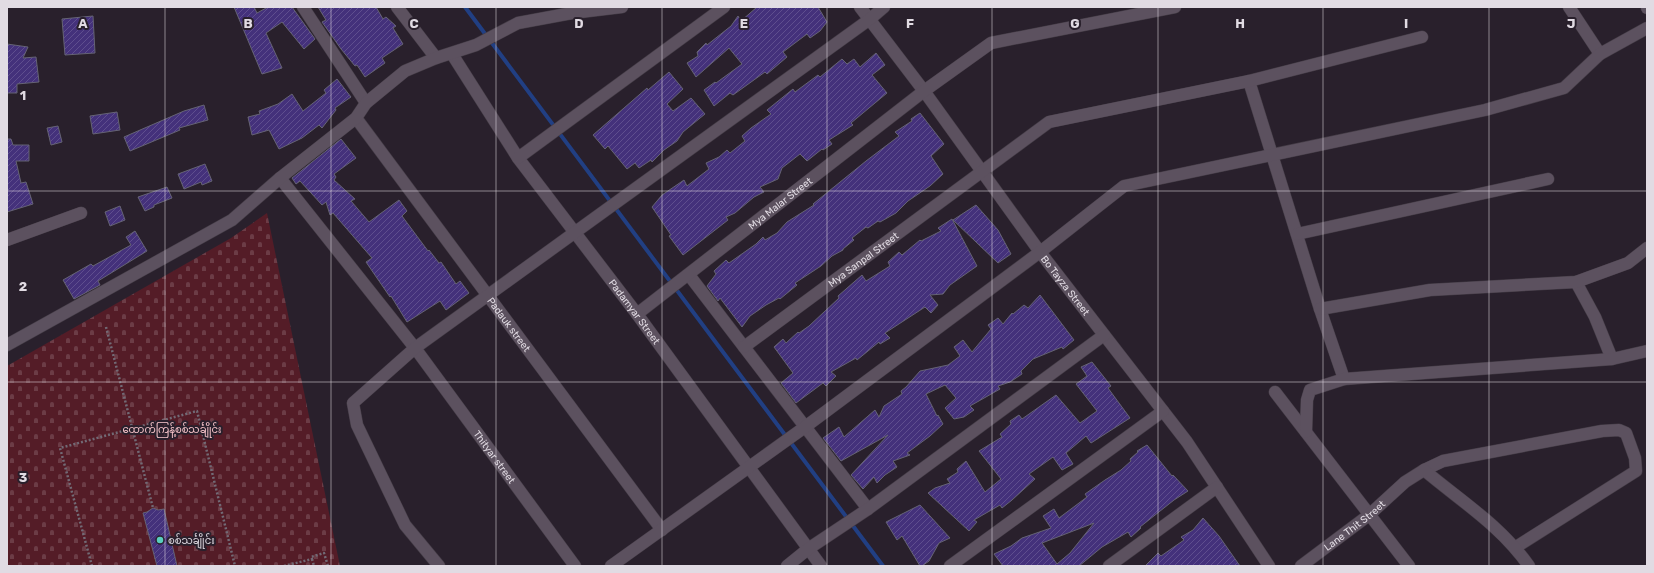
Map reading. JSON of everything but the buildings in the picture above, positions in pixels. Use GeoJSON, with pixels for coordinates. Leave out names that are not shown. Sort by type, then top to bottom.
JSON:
{"type":"FeatureCollection","features":[{"type":"Feature","properties":{"kind":"street"},"geometry":{"type":"LineString","coordinates":[[303,7],[366,103]]}},
{"type":"Feature","properties":{"kind":"street"},"geometry":{"type":"LineString","coordinates":[[397,7],[436,58]]}},
{"type":"Feature","properties":{"kind":"street"},"geometry":{"type":"LineString","coordinates":[[7,345],[232,220],[280,178],[356,118],[366,103],[405,71],[436,58],[476,45],[518,23],[570,10],[622,7]]}},
{"type":"Feature","properties":{"kind":"street"},"geometry":{"type":"LineString","coordinates":[[518,158],[724,7]]}},
{"type":"Feature","properties":{"kind":"street","name":"Bo Tayza Street"},"geometry":{"type":"LineString","coordinates":[[860,7],[924,92],[1040,252],[1187,442],[1269,566]]}},
{"type":"Feature","properties":{"kind":"street"},"geometry":{"type":"LineString","coordinates":[[439,566],[404,525],[356,425],[353,403],[416,348],[575,234],[870,19],[884,7]]}},
{"type":"Feature","properties":{"kind":"street","name":"Mya Malar Street"},"geometry":{"type":"LineString","coordinates":[[637,314],[924,92],[991,43],[1175,7]]}},
{"type":"Feature","properties":{"kind":"street"},"geometry":{"type":"LineString","coordinates":[[1569,7],[1600,54]]}},
{"type":"Feature","properties":{"kind":"street"},"geometry":{"type":"LineString","coordinates":[[611,566],[748,467],[805,428],[1040,252],[1124,186],[1485,110],[1564,88],[1600,54],[1647,28]]}},
{"type":"Feature","properties":{"kind":"street","name":"Mya Sanpal Street"},"geometry":{"type":"LineString","coordinates":[[744,347],[1049,122],[1249,81],[1422,37]]}},
{"type":"Feature","properties":{"kind":"street","name":"Padamyar Street"},"geometry":{"type":"LineString","coordinates":[[452,54],[518,158],[637,314],[821,566]]}},
{"type":"Feature","properties":{"kind":"street"},"geometry":{"type":"LineString","coordinates":[[1249,81],[1320,309],[1344,379]]}},
{"type":"Feature","properties":{"kind":"street","name":"Padauk street"},"geometry":{"type":"LineString","coordinates":[[356,118],[662,530]]}},
{"type":"Feature","properties":{"kind":"street","name":"Thityar street"},"geometry":{"type":"LineString","coordinates":[[280,178],[416,348],[575,566]]}},
{"type":"Feature","properties":{"kind":"street"},"geometry":{"type":"LineString","coordinates":[[1297,234],[1548,179]]}},
{"type":"Feature","properties":{"kind":"street"},"geometry":{"type":"LineString","coordinates":[[7,240],[81,213]]}},
{"type":"Feature","properties":{"kind":"street"},"geometry":{"type":"LineString","coordinates":[[1320,309],[1430,290],[1576,282],[1628,263],[1647,248]]}},
{"type":"Feature","properties":{"kind":"street"},"geometry":{"type":"LineString","coordinates":[[689,275],[868,509]]}},
{"type":"Feature","properties":{"kind":"street"},"geometry":{"type":"LineString","coordinates":[[1576,282],[1595,317],[1612,359]]}},
{"type":"Feature","properties":{"kind":"street"},"geometry":{"type":"LineString","coordinates":[[787,566],[808,549],[868,509],[1104,335]]}},
{"type":"Feature","properties":{"kind":"street"},"geometry":{"type":"LineString","coordinates":[[1306,432],[1310,390],[1344,379],[1612,359],[1647,351]]}},
{"type":"Feature","properties":{"kind":"street"},"geometry":{"type":"LineString","coordinates":[[1275,392],[1409,566]]}},
{"type":"Feature","properties":{"kind":"street"},"geometry":{"type":"LineString","coordinates":[[950,566],[1163,411]]}},
{"type":"Feature","properties":{"kind":"street","name":"Lane Thit Street"},"geometry":{"type":"LineString","coordinates":[[1301,566],[1370,515],[1405,482],[1424,470],[1443,461],[1602,431],[1620,430],[1626,433],[1635,458],[1636,471],[1516,547]]}},
{"type":"Feature","properties":{"kind":"street"},"geometry":{"type":"LineString","coordinates":[[1424,470],[1488,520],[1516,547],[1529,566]]}},
{"type":"Feature","properties":{"kind":"street"},"geometry":{"type":"LineString","coordinates":[[1109,566],[1217,487]]}},
{"type":"Feature","properties":{"kind":"path"},"geometry":{"type":"LineString","coordinates":[[106,327],[153,508]]}},
{"type":"Feature","properties":{"kind":"path"},"geometry":{"type":"LineString","coordinates":[[92,566],[60,448],[197,411],[235,566]]}},
{"type":"Feature","properties":{"kind":"path"},"geometry":{"type":"LineString","coordinates":[[284,566],[312,559],[311,557],[324,553],[328,566]]}},
{"type":"Feature","properties":{"kind":"path"},"geometry":{"type":"LineString","coordinates":[[312,559],[314,566]]}},
{"type":"Feature","properties":{"kind":"green space","name":"ထောက်ကြန့်စစ်သင်္ချိုင်း"},"geometry":{"type":"Polygon","coordinates":[[[267,213],[340,566],[7,566],[7,366],[231,238],[267,213]]]}},
{"type":"Feature","properties":{"kind":"waterway"},"geometry":{"type":"LineString","coordinates":[[465,7],[883,566]]}},
{"type":"Feature","properties":{"kind":"place","name":"စစ်သင်္ချိုင်း"},"geometry":{"type":"Point","coordinates":[160,540]}}]}
